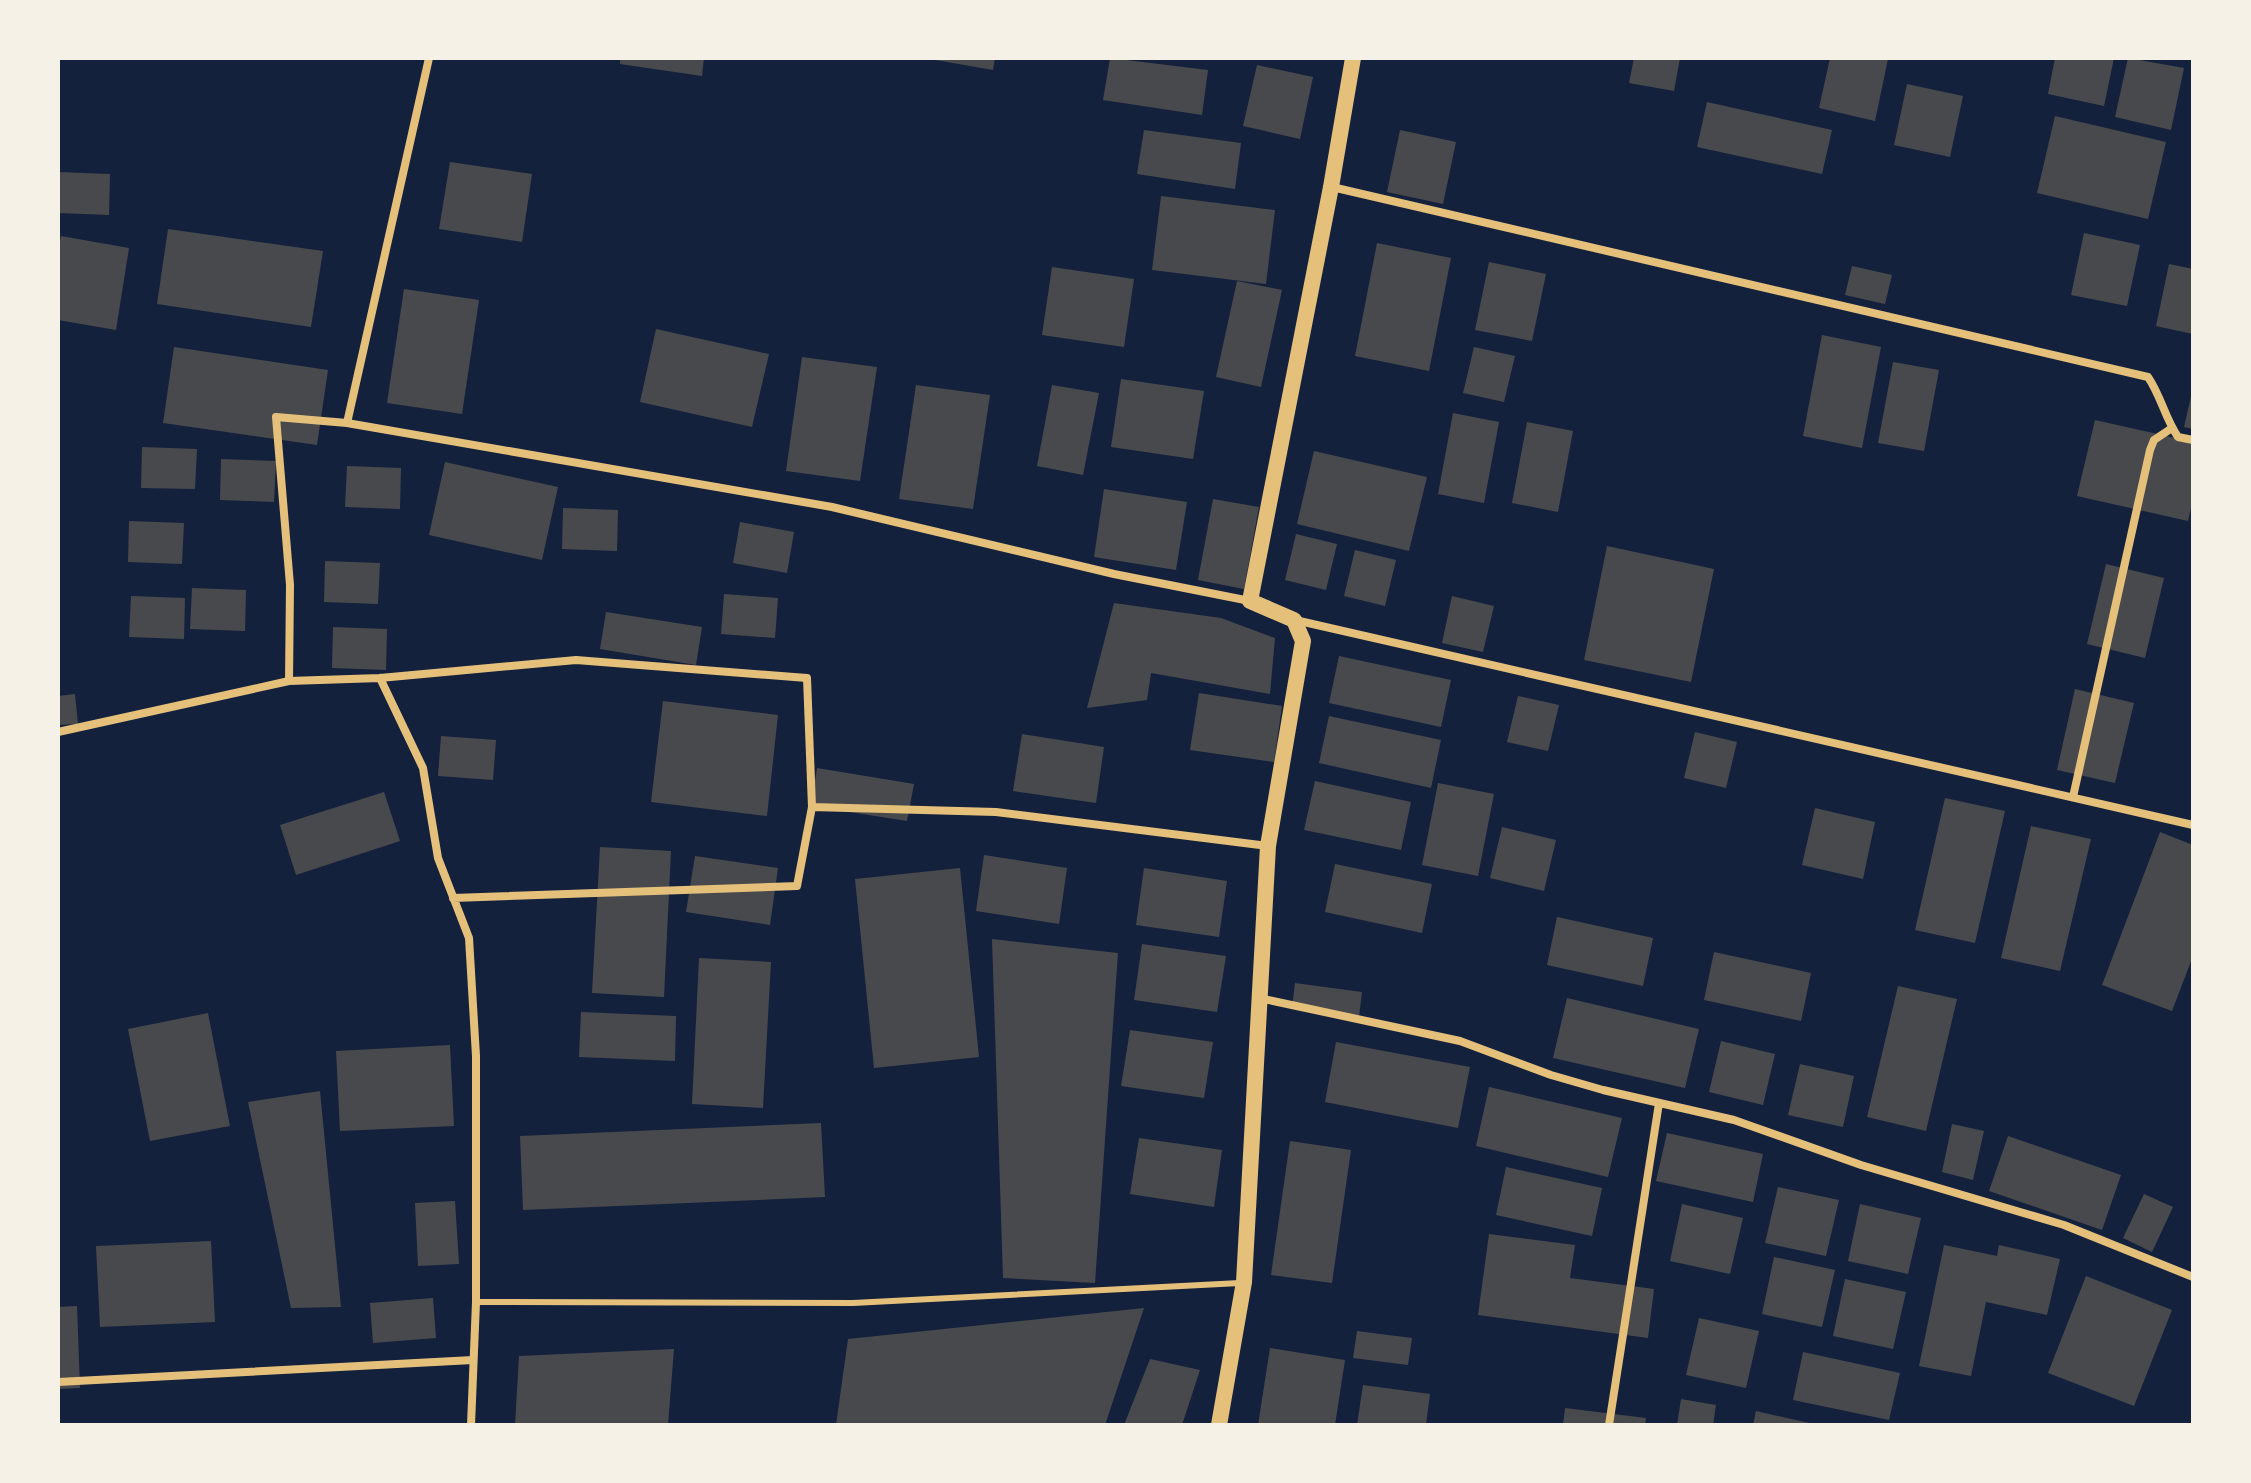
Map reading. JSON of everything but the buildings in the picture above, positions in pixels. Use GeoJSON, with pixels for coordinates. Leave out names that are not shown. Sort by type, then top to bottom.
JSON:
{"type":"FeatureCollection","features":[{"type":"Feature","properties":{"kind":"main road"},"geometry":{"type":"LineString","coordinates":[[1219,1425],[1244,1282],[1268,846],[1303,641],[1294,620],[1250,601],[1331,187],[1353,58]]}},
{"type":"Feature","properties":{"kind":"street"},"geometry":{"type":"LineString","coordinates":[[347,423],[429,58]]}},
{"type":"Feature","properties":{"kind":"street"},"geometry":{"type":"LineString","coordinates":[[1331,187],[2148,377],[2178,437],[2193,440]]}},
{"type":"Feature","properties":{"kind":"street"},"geometry":{"type":"LineString","coordinates":[[289,681],[290,585],[276,417],[347,423],[832,507],[1114,574],[1250,601]]}},
{"type":"Feature","properties":{"kind":"street"},"geometry":{"type":"LineString","coordinates":[[2073,797],[2150,450],[2154,440],[2172,428]]}},
{"type":"Feature","properties":{"kind":"street"},"geometry":{"type":"LineString","coordinates":[[1294,620],[2193,825]]}},
{"type":"Feature","properties":{"kind":"street"},"geometry":{"type":"LineString","coordinates":[[58,732],[289,681],[380,678],[576,660],[807,678],[812,807],[797,886],[453,898]]}},
{"type":"Feature","properties":{"kind":"street"},"geometry":{"type":"LineString","coordinates":[[380,678],[423,768],[438,858],[469,938],[473,987],[476,1302],[471,1425]]}},
{"type":"Feature","properties":{"kind":"street"},"geometry":{"type":"LineString","coordinates":[[812,807],[996,812],[1268,846]]}},
{"type":"Feature","properties":{"kind":"street"},"geometry":{"type":"LineString","coordinates":[[1258,998],[1460,1041],[1551,1075],[1734,1120],[1861,1165],[2064,1225],[2193,1277]]}},
{"type":"Feature","properties":{"kind":"street"},"geometry":{"type":"LineString","coordinates":[[1609,1425],[1659,1103]]}},
{"type":"Feature","properties":{"kind":"street"},"geometry":{"type":"LineString","coordinates":[[58,1382],[473,1360]]}},
{"type":"Feature","properties":{"kind":"lane"},"geometry":{"type":"LineString","coordinates":[[476,1302],[853,1303],[1244,1282]]}}]}
